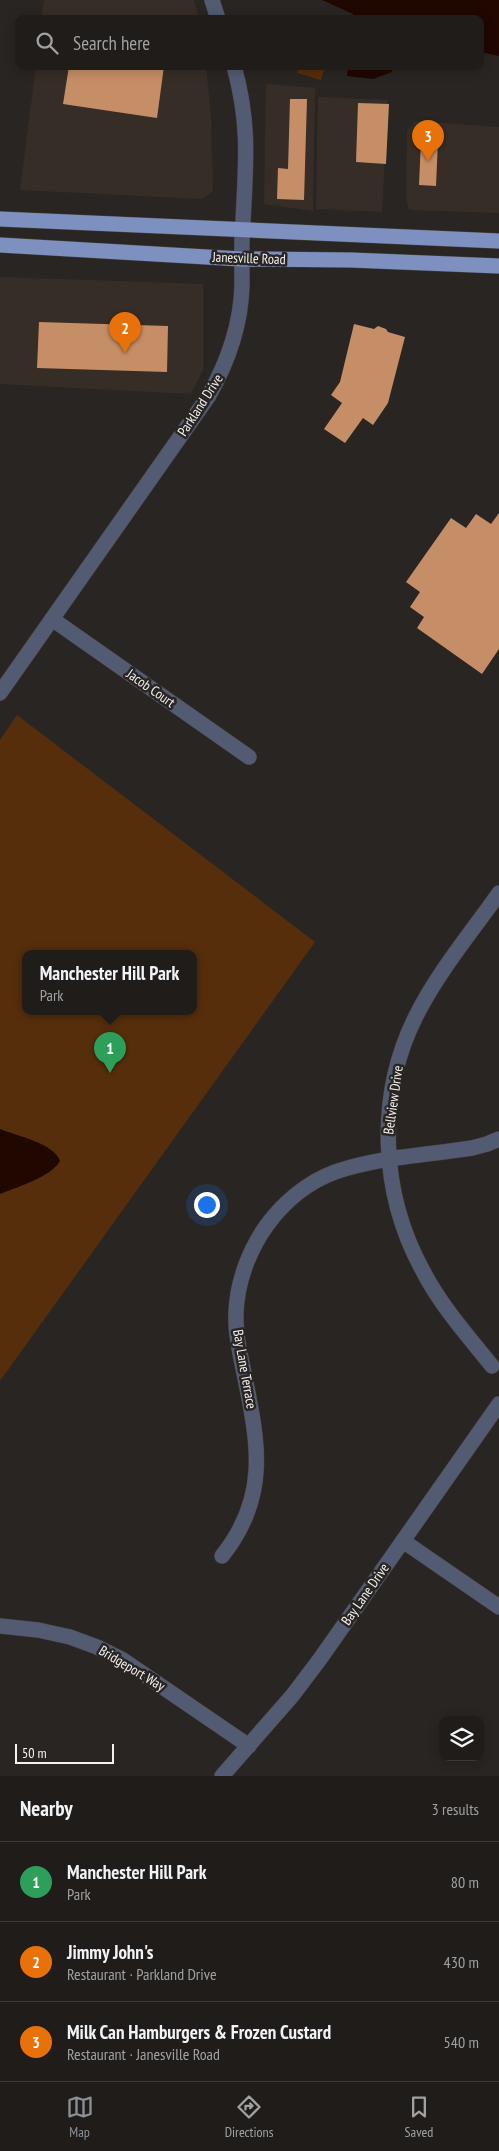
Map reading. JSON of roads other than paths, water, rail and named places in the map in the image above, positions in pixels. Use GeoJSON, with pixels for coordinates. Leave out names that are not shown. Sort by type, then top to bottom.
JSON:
{"type":"FeatureCollection","features":[{"type":"Feature","properties":{"kind":"main road","name":"Janesville Road"},"geometry":{"type":"LineString","coordinates":[[0,219],[242,232],[499,241]]}},
{"type":"Feature","properties":{"kind":"main road","name":"Janesville Road"},"geometry":{"type":"LineString","coordinates":[[0,245],[241,259],[351,260],[499,266]]}},
{"type":"Feature","properties":{"kind":"street"},"geometry":{"type":"LineString","coordinates":[[212,0],[217,15]]}},
{"type":"Feature","properties":{"kind":"street","name":"Parkland Drive"},"geometry":{"type":"LineString","coordinates":[[0,693],[208,397],[220,376],[230,352],[238,325],[242,287],[241,259],[247,146],[242,102],[235,70]]}},
{"type":"Feature","properties":{"kind":"street","name":"Jacob Court"},"geometry":{"type":"LineString","coordinates":[[52,619],[249,757]]}},
{"type":"Feature","properties":{"kind":"street","name":"Bellview Drive"},"geometry":{"type":"LineString","coordinates":[[492,1366],[438,1296],[423,1272],[401,1220],[389,1160],[388,1114],[399,1060],[409,1031],[430,991],[499,893]]}},
{"type":"Feature","properties":{"kind":"street","name":"Bay Lane Terrace"},"geometry":{"type":"LineString","coordinates":[[222,1556],[232,1543],[247,1516],[256,1475],[256,1430],[236,1329],[237,1299],[248,1258],[261,1232],[292,1197],[310,1184],[333,1173],[361,1164],[472,1148],[499,1139]]}},
{"type":"Feature","properties":{"kind":"street","name":"Bay Lane Drive"},"geometry":{"type":"LineString","coordinates":[[222,1776],[320,1659],[499,1404]]}},
{"type":"Feature","properties":{"kind":"street"},"geometry":{"type":"LineString","coordinates":[[403,1540],[499,1607]]}},
{"type":"Feature","properties":{"kind":"street","name":"Bridgeport Way"},"geometry":{"type":"LineString","coordinates":[[0,1626],[38,1630],[70,1637],[124,1660],[249,1746]]}},
{"type":"Feature","properties":{"kind":"place","name":"Milk Can Hamburgers & Frozen Custard"},"geometry":{"type":"Point","coordinates":[428,161]}},
{"type":"Feature","properties":{"kind":"place","name":"Jimmy John's"},"geometry":{"type":"Point","coordinates":[125,353]}},
{"type":"Feature","properties":{"kind":"place","name":"Manchester Hill Park"},"geometry":{"type":"Point","coordinates":[110,1073]}}]}
